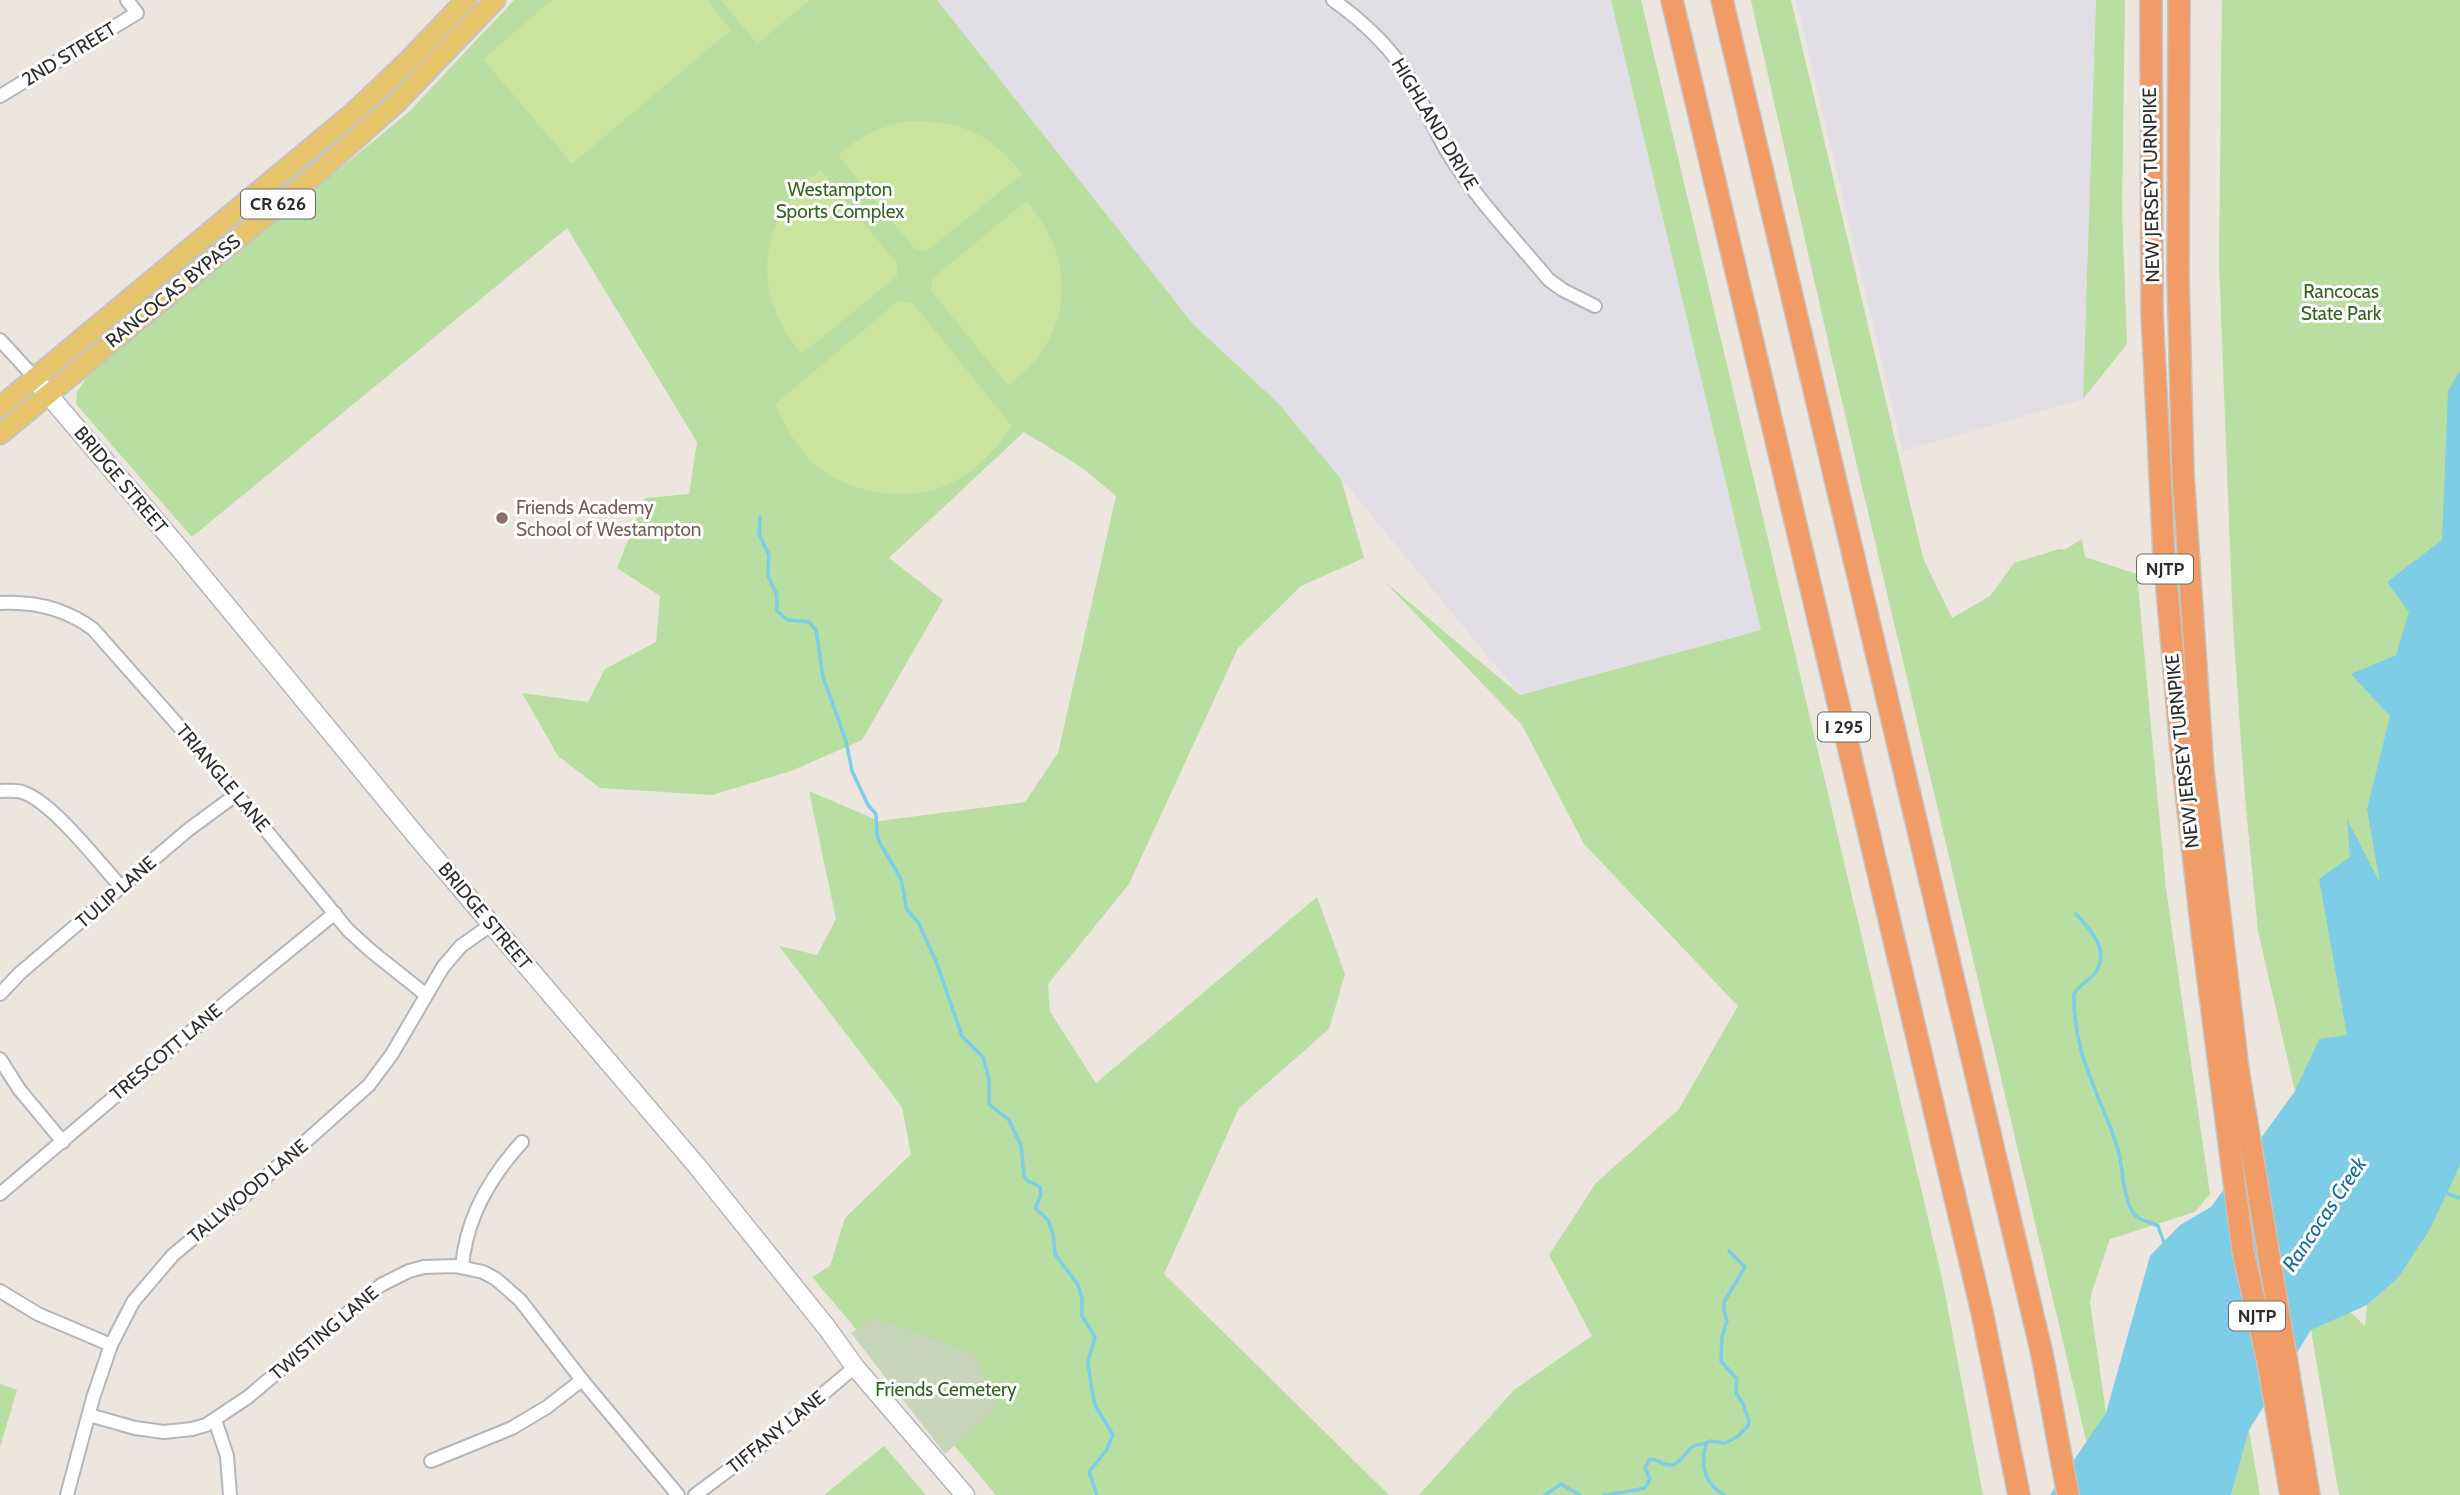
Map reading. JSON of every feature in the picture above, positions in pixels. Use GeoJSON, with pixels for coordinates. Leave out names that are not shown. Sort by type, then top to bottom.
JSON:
{"type":"FeatureCollection","features":[{"type":"Feature","properties":{"kind":"highway","name":"I 295"},"geometry":{"type":"LineString","coordinates":[[1672,0],[1993,1359],[2020,1495]]}},
{"type":"Feature","properties":{"kind":"highway","name":"I 295"},"geometry":{"type":"LineString","coordinates":[[1722,0],[2039,1342],[2068,1495]]}},
{"type":"Feature","properties":{"kind":"highway","name":"NEW JERSEY TURNPIKE"},"geometry":{"type":"LineString","coordinates":[[2151,0],[2151,262],[2164,555],[2182,761],[2244,1251],[2268,1362],[2291,1495]]}},
{"type":"Feature","properties":{"kind":"highway","name":"NEW JERSEY TURNPIKE"},"geometry":{"type":"LineString","coordinates":[[2179,0],[2178,262],[2185,524],[2208,821],[2245,1120],[2307,1486]]}},
{"type":"Feature","properties":{"kind":"main road","name":"RANCOCAS BYPASS"},"geometry":{"type":"LineString","coordinates":[[0,407],[354,113],[420,50],[466,0]]}},
{"type":"Feature","properties":{"kind":"main road","name":"RANCOCAS BYPASS"},"geometry":{"type":"LineString","coordinates":[[0,434],[323,167],[395,104],[495,0]]}},
{"type":"Feature","properties":{"kind":"main road","name":"BRIDGE STREET"},"geometry":{"type":"LineString","coordinates":[[34,378],[704,1175],[820,1319],[855,1367],[965,1495]]}},
{"type":"Feature","properties":{"kind":"street","name":"2ND STREET"},"geometry":{"type":"LineString","coordinates":[[0,96],[137,13],[127,0]]}},
{"type":"Feature","properties":{"kind":"street","name":"HIGHLAND DRIVE"},"geometry":{"type":"LineString","coordinates":[[1333,0],[1364,25],[1397,60],[1411,80],[1447,153],[1470,186],[1549,280],[1595,306]]}},
{"type":"Feature","properties":{"kind":"street","name":"BRIDGE STREET"},"geometry":{"type":"LineString","coordinates":[[0,340],[5,355],[34,378]]}},
{"type":"Feature","properties":{"kind":"street","name":"TRIANGLE LANE"},"geometry":{"type":"LineString","coordinates":[[0,603],[47,606],[79,618],[93,629],[237,794],[359,942],[425,994]]}},
{"type":"Feature","properties":{"kind":"street"},"geometry":{"type":"LineString","coordinates":[[0,791],[24,793],[37,800],[57,817],[121,888]]}},
{"type":"Feature","properties":{"kind":"street","name":"TULIP LANE"},"geometry":{"type":"LineString","coordinates":[[0,994],[188,830],[237,794]]}},
{"type":"Feature","properties":{"kind":"street","name":"TRESCOTT LANE"},"geometry":{"type":"LineString","coordinates":[[0,1195],[226,1002],[335,913]]}},
{"type":"Feature","properties":{"kind":"street","name":"TALLWOOD LANE"},"geometry":{"type":"LineString","coordinates":[[67,1495],[111,1345],[133,1302],[166,1262],[369,1085],[392,1054],[443,967],[461,946],[492,924]]}},
{"type":"Feature","properties":{"kind":"street"},"geometry":{"type":"LineString","coordinates":[[0,1059],[19,1089],[63,1142]]}},
{"type":"Feature","properties":{"kind":"street"},"geometry":{"type":"LineString","coordinates":[[462,1267],[468,1230],[477,1206],[490,1182],[522,1142]]}},
{"type":"Feature","properties":{"kind":"street","name":"TWISTING LANE"},"geometry":{"type":"LineString","coordinates":[[89,1415],[135,1428],[164,1432],[192,1429],[215,1420],[277,1373],[366,1296],[394,1277],[425,1267],[462,1267],[483,1272],[509,1289],[520,1300],[582,1380],[678,1495]]}},
{"type":"Feature","properties":{"kind":"street"},"geometry":{"type":"LineString","coordinates":[[0,1291],[38,1314],[111,1345]]}},
{"type":"Feature","properties":{"kind":"street","name":"TIFFANY LANE"},"geometry":{"type":"LineString","coordinates":[[695,1495],[752,1453],[855,1367]]}},
{"type":"Feature","properties":{"kind":"street"},"geometry":{"type":"LineString","coordinates":[[431,1461],[512,1428],[547,1407],[582,1380]]}},
{"type":"Feature","properties":{"kind":"street"},"geometry":{"type":"LineString","coordinates":[[215,1420],[227,1456],[230,1495]]}},
{"type":"Feature","properties":{"kind":"shaded area"},"geometry":{"type":"Polygon","coordinates":[[[937,0],[1611,0],[1761,630],[1520,695],[1280,405],[1193,324],[937,0]]]}},
{"type":"Feature","properties":{"kind":"shaded area"},"geometry":{"type":"Polygon","coordinates":[[[1796,0],[2096,0],[2083,399],[1903,451],[1796,0]]]}},
{"type":"Feature","properties":{"kind":"green space","name":"Westampton Sports Complex"},"geometry":{"type":"Polygon","coordinates":[[[514,0],[937,0],[1193,324],[1280,405],[1341,479],[1364,558],[1301,586],[1238,648],[1129,884],[1048,984],[1050,1012],[1096,1083],[1317,897],[1345,974],[1329,1029],[1239,1108],[1164,1274],[1389,1495],[996,1495],[812,1277],[830,1266],[845,1218],[911,1154],[902,1107],[779,946],[817,955],[836,919],[809,791],[879,821],[1025,802],[1058,753],[1116,496],[1081,467],[1024,432],[889,558],[943,600],[862,740],[791,771],[712,795],[600,788],[558,756],[522,693],[588,702],[605,669],[656,642],[660,596],[617,568],[645,498],[689,494],[697,442],[567,228],[192,537],[76,404],[77,392],[90,373],[409,112],[514,0]]]}},
{"type":"Feature","properties":{"kind":"green space"},"geometry":{"type":"Polygon","coordinates":[[[552,0],[707,0],[731,30],[572,164],[483,59],[552,0]]]}},
{"type":"Feature","properties":{"kind":"green space"},"geometry":{"type":"Polygon","coordinates":[[[721,0],[810,0],[757,44],[721,0]]]}},
{"type":"Feature","properties":{"kind":"green space"},"geometry":{"type":"Polygon","coordinates":[[[1611,0],[1641,0],[1942,1278],[1983,1495],[1419,1495],[1514,1390],[1592,1336],[1549,1255],[1596,1183],[1679,1109],[1738,1006],[1584,844],[1522,725],[1385,582],[1520,695],[1761,630],[1611,0]]]}},
{"type":"Feature","properties":{"kind":"green space"},"geometry":{"type":"Polygon","coordinates":[[[1751,0],[1791,0],[1923,558],[1952,618],[1990,596],[2014,563],[2059,549],[2064,550],[2082,539],[2085,557],[2137,574],[2166,889],[2210,1194],[2195,1212],[2110,1239],[2090,1302],[2106,1413],[2087,1444],[1832,359],[1751,0]]]}},
{"type":"Feature","properties":{"kind":"green space"},"geometry":{"type":"Polygon","coordinates":[[[2096,0],[2125,0],[2122,210],[2127,344],[2083,399],[2096,0]]]}},
{"type":"Feature","properties":{"kind":"green space","name":"Rancocas State Park"},"geometry":{"type":"Polygon","coordinates":[[[2222,0],[2460,0],[2460,1495],[2339,1495],[2311,1330],[2350,1312],[2365,1326],[2367,1305],[2398,1278],[2459,1167],[2296,1088],[2295,1091],[2258,931],[2233,626],[2219,262],[2222,0]]]}},
{"type":"Feature","properties":{"kind":"green space"},"geometry":{"type":"Polygon","coordinates":[[[910,121],[945,123],[974,132],[999,149],[1022,174],[927,251],[915,249],[838,155],[871,132],[910,121]]]}},
{"type":"Feature","properties":{"kind":"green space","name":"Westampton Sports Complex"},"geometry":{"type":"Polygon","coordinates":[[[821,170],[897,264],[897,276],[802,354],[785,331],[774,307],[768,283],[768,258],[773,234],[783,211],[799,189],[821,170]]]}},
{"type":"Feature","properties":{"kind":"green space"},"geometry":{"type":"Polygon","coordinates":[[[1026,201],[1043,224],[1055,248],[1061,273],[1061,298],[1056,322],[1046,345],[1030,366],[1008,385],[931,291],[932,279],[1026,201]]]}},
{"type":"Feature","properties":{"kind":"green space"},"geometry":{"type":"Polygon","coordinates":[[[898,301],[913,303],[1012,426],[985,459],[959,479],[932,490],[894,494],[857,488],[823,471],[799,446],[775,404],[898,301]]]}},
{"type":"Feature","properties":{"kind":"green space","name":"Friends Cemetery"},"geometry":{"type":"Polygon","coordinates":[[[875,1318],[975,1354],[997,1409],[945,1454],[851,1333],[875,1318]]]}},
{"type":"Feature","properties":{"kind":"green space"},"geometry":{"type":"Polygon","coordinates":[[[0,1384],[17,1390],[0,1447],[0,1384]]]}},
{"type":"Feature","properties":{"kind":"green space"},"geometry":{"type":"Polygon","coordinates":[[[2249,1430],[2260,1495],[2231,1495],[2249,1430]]]}},
{"type":"Feature","properties":{"kind":"green space"},"geometry":{"type":"Polygon","coordinates":[[[884,1446],[926,1495],[824,1495],[884,1446]]]}},
{"type":"Feature","properties":{"kind":"water","name":"Rancocas Creek"},"geometry":{"type":"Polygon","coordinates":[[[2460,370],[2460,1165],[2430,1229],[2398,1278],[2367,1305],[2311,1330],[2249,1430],[2231,1495],[2050,1495],[2106,1413],[2150,1256],[2180,1225],[2211,1207],[2295,1091],[2319,1039],[2347,1035],[2319,879],[2350,857],[2347,819],[2380,883],[2367,809],[2390,716],[2351,674],[2396,655],[2409,612],[2387,582],[2442,540],[2448,391],[2460,370]]]}},
{"type":"Feature","properties":{"kind":"waterway"},"geometry":{"type":"LineString","coordinates":[[760,517],[759,534],[769,555],[768,576],[777,595],[777,611],[788,620],[809,622],[816,630],[823,677],[846,741],[852,771],[868,805],[876,814],[877,835],[901,879],[907,910],[918,922],[936,961],[962,1036],[983,1057],[989,1079],[989,1104],[1009,1120],[1021,1146],[1024,1176],[1040,1187],[1041,1195],[1035,1208],[1048,1220],[1055,1254],[1078,1285],[1082,1298],[1082,1316],[1095,1337],[1088,1362],[1095,1405],[1113,1435],[1106,1451],[1089,1472],[1097,1495]]}},
{"type":"Feature","properties":{"kind":"waterway"},"geometry":{"type":"LineString","coordinates":[[2076,914],[2097,942],[2101,958],[2094,974],[2074,994],[2082,1055],[2117,1146],[2130,1206],[2139,1219],[2158,1226],[2165,1245]]}},
{"type":"Feature","properties":{"kind":"waterway"},"geometry":{"type":"LineString","coordinates":[[2442,1192],[2460,1198]]}},
{"type":"Feature","properties":{"kind":"waterway"},"geometry":{"type":"LineString","coordinates":[[1604,1495],[1645,1488],[1650,1478],[1645,1468],[1650,1459],[1672,1465],[1694,1446],[1710,1441],[1725,1443],[1737,1437],[1748,1426],[1743,1404],[1736,1393],[1737,1379],[1721,1361],[1722,1337],[1727,1321],[1724,1302],[1745,1267],[1729,1251]]}},
{"type":"Feature","properties":{"kind":"waterway"},"geometry":{"type":"LineString","coordinates":[[1706,1445],[1706,1474],[1713,1486],[1725,1495]]}},
{"type":"Feature","properties":{"kind":"waterway"},"geometry":{"type":"LineString","coordinates":[[1545,1495],[1561,1484],[1580,1495]]}},
{"type":"Feature","properties":{"kind":"place","name":"Friends Academy School of Westampton"},"geometry":{"type":"Point","coordinates":[502,518]}}]}
